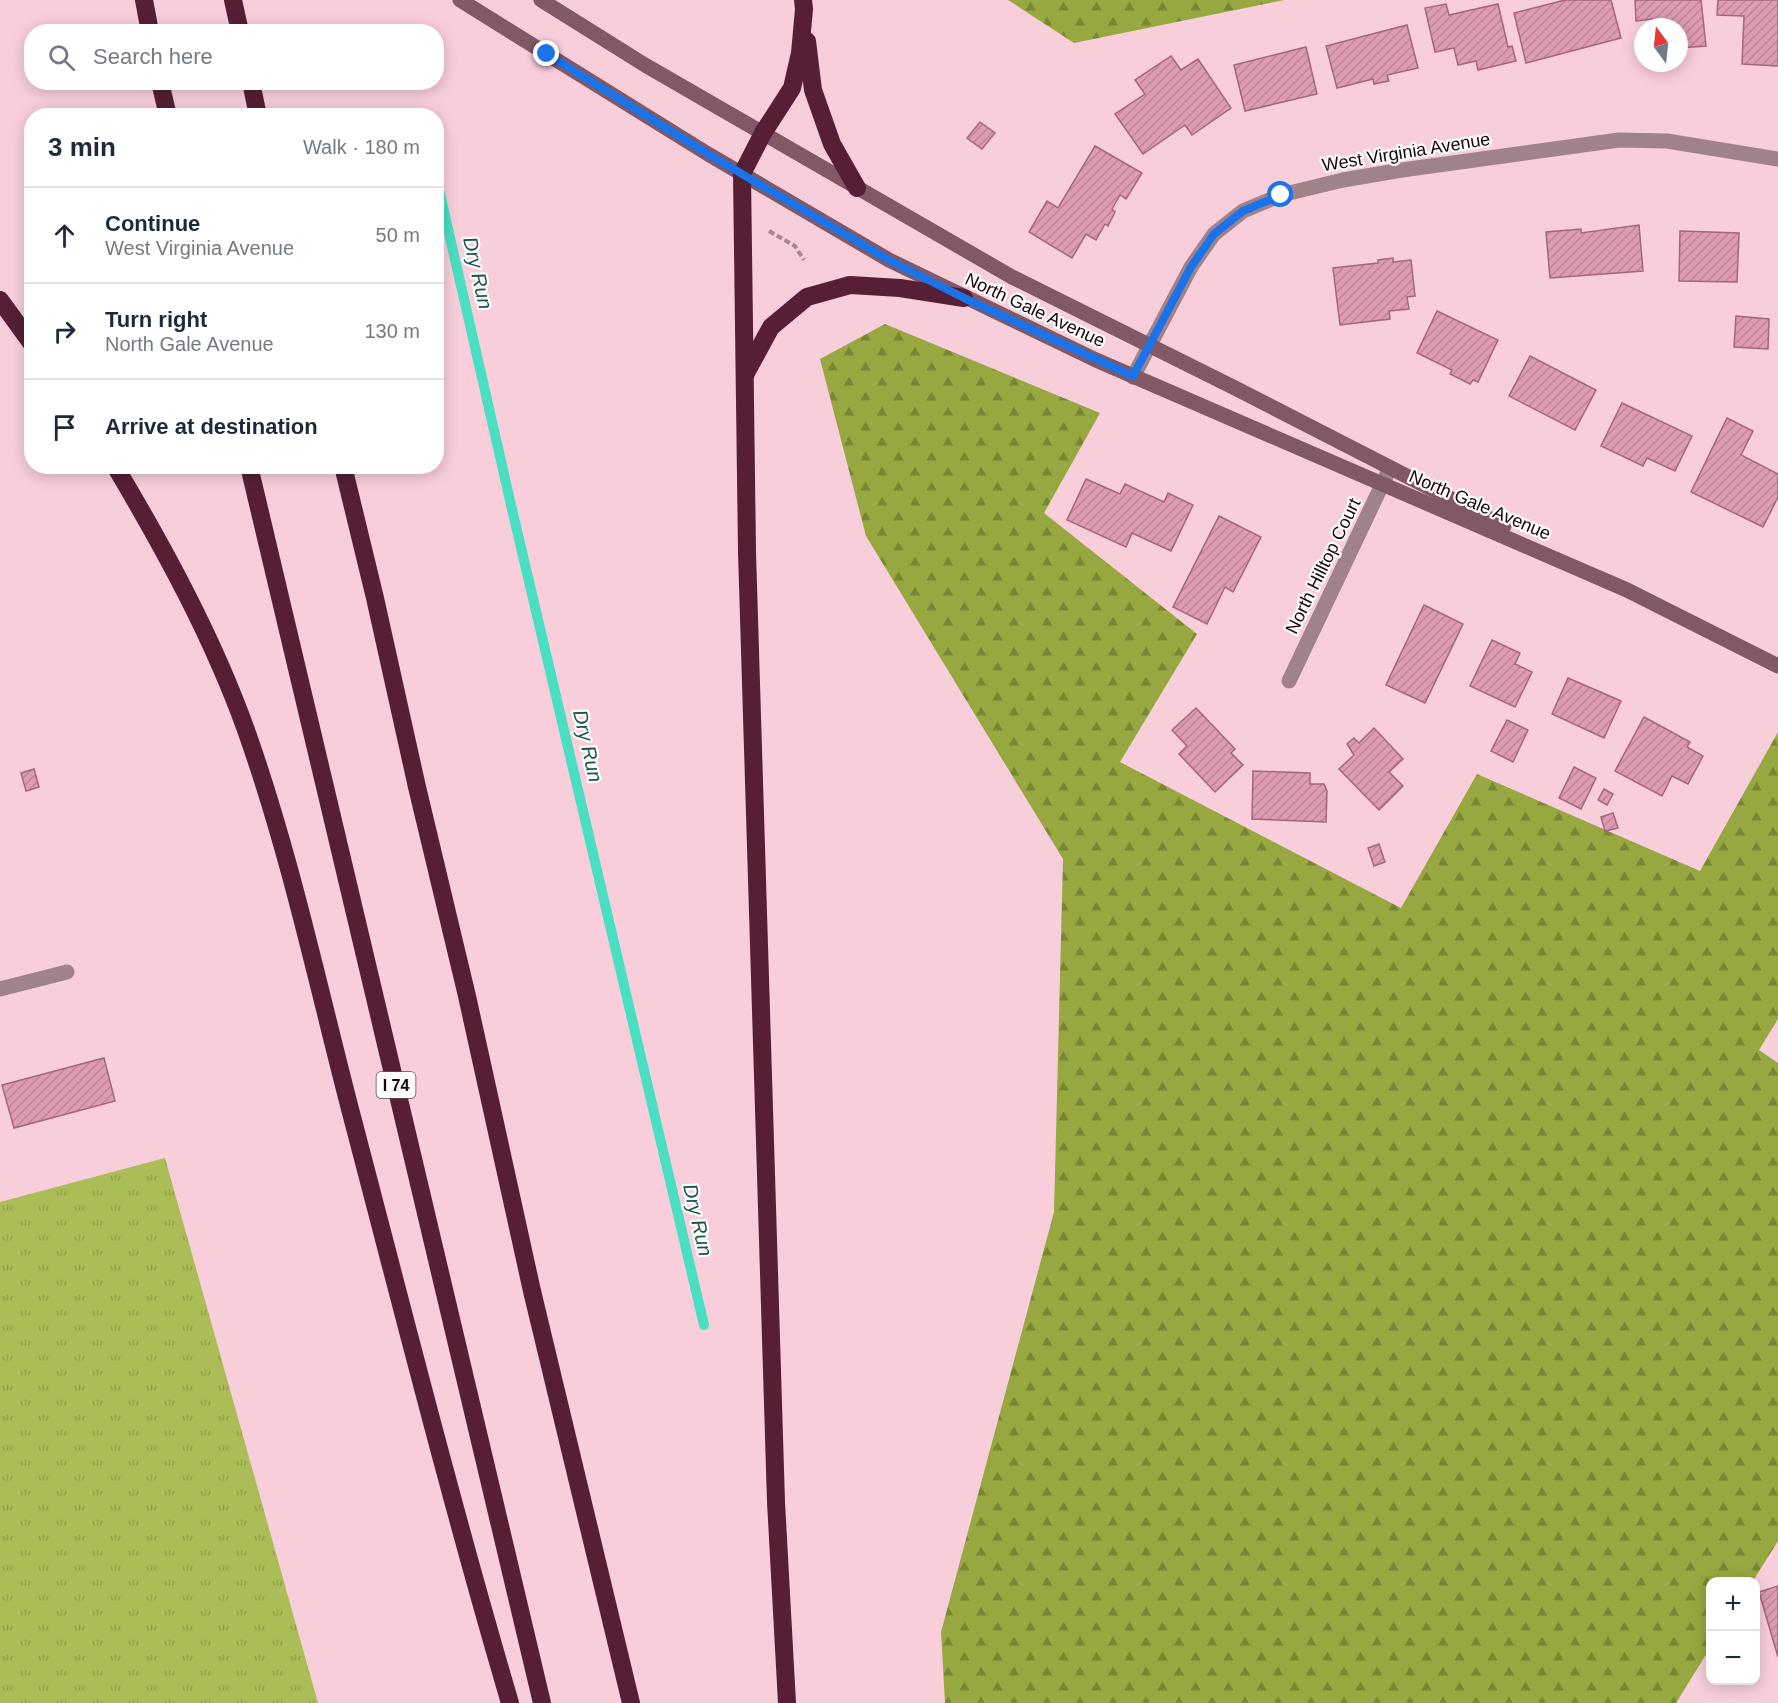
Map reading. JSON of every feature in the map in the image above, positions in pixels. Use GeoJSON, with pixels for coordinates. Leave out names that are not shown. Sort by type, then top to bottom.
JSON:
{"type":"FeatureCollection","features":[{"type":"Feature","properties":{"kind":"highway"},"geometry":{"type":"LineString","coordinates":[[144,0],[148,24]]}},
{"type":"Feature","properties":{"kind":"highway"},"geometry":{"type":"LineString","coordinates":[[233,0],[238,24]]}},
{"type":"Feature","properties":{"kind":"highway"},"geometry":{"type":"LineString","coordinates":[[787,1703],[776,1502],[748,564],[742,174],[763,133],[792,88],[800,53],[803,4]]}},
{"type":"Feature","properties":{"kind":"highway"},"geometry":{"type":"LineString","coordinates":[[803,4],[813,90],[832,144],[857,188]]}},
{"type":"Feature","properties":{"kind":"highway"},"geometry":{"type":"LineString","coordinates":[[162,90],[166,108]]}},
{"type":"Feature","properties":{"kind":"highway"},"geometry":{"type":"LineString","coordinates":[[253,90],[256,108]]}},
{"type":"Feature","properties":{"kind":"highway"},"geometry":{"type":"LineString","coordinates":[[745,374],[771,327],[807,297],[850,285],[900,288],[964,298]]}},
{"type":"Feature","properties":{"kind":"highway"},"geometry":{"type":"LineString","coordinates":[[0,300],[24,333]]}},
{"type":"Feature","properties":{"kind":"highway"},"geometry":{"type":"LineString","coordinates":[[119,474],[193,608],[238,710],[267,792],[310,944],[397,1288],[510,1703]]}},
{"type":"Feature","properties":{"kind":"highway","name":"I 74"},"geometry":{"type":"LineString","coordinates":[[251,474],[542,1703]]}},
{"type":"Feature","properties":{"kind":"highway"},"geometry":{"type":"LineString","coordinates":[[345,474],[467,996],[532,1291],[631,1703]]}},
{"type":"Feature","properties":{"kind":"main road","name":"North Gale Avenue"},"geometry":{"type":"LineString","coordinates":[[460,0],[742,174],[889,260],[964,298],[1133,376],[1627,590]]}},
{"type":"Feature","properties":{"kind":"main road","name":"North Gale Avenue"},"geometry":{"type":"LineString","coordinates":[[541,0],[645,65],[1011,277],[1778,666]]}},
{"type":"Feature","properties":{"kind":"street","name":"West Virginia Avenue"},"geometry":{"type":"LineString","coordinates":[[1133,376],[1191,267],[1214,234],[1243,211],[1281,195],[1343,180],[1402,170],[1619,140],[1667,141],[1778,159]]}},
{"type":"Feature","properties":{"kind":"street","name":"North Hilltop Court"},"geometry":{"type":"LineString","coordinates":[[1289,681],[1390,468]]}},
{"type":"Feature","properties":{"kind":"street"},"geometry":{"type":"LineString","coordinates":[[0,989],[67,972]]}},
{"type":"Feature","properties":{"kind":"path"},"geometry":{"type":"LineString","coordinates":[[770,231],[795,246],[804,260]]}},
{"type":"Feature","properties":{"kind":"green space"},"geometry":{"type":"Polygon","coordinates":[[[1008,0],[1284,0],[1074,43],[1008,0]]]}},
{"type":"Feature","properties":{"kind":"green space"},"geometry":{"type":"Polygon","coordinates":[[[885,324],[1100,413],[1044,513],[1197,634],[1120,762],[1401,908],[1477,774],[1700,871],[1778,732],[1778,1019],[1759,1050],[1778,1063],[1778,1541],[1756,1577],[1706,1577],[1706,1654],[1676,1703],[945,1703],[941,1632],[1054,1212],[1063,859],[866,536],[820,359],[885,324]]]}},
{"type":"Feature","properties":{"kind":"green space"},"geometry":{"type":"Polygon","coordinates":[[[165,1158],[318,1703],[0,1703],[0,1202],[165,1158]]]}},
{"type":"Feature","properties":{"kind":"building"},"geometry":{"type":"Polygon","coordinates":[[[1565,0],[1611,0],[1621,38],[1526,63],[1514,13],[1565,0]]]}},
{"type":"Feature","properties":{"kind":"building"},"geometry":{"type":"Polygon","coordinates":[[[1635,0],[1701,0],[1706,46],[1688,47],[1688,18],[1636,18],[1635,0]]]}},
{"type":"Feature","properties":{"kind":"building"},"geometry":{"type":"Polygon","coordinates":[[[1718,0],[1778,0],[1778,66],[1742,64],[1744,16],[1717,15],[1718,0]]]}},
{"type":"Feature","properties":{"kind":"building"},"geometry":{"type":"Polygon","coordinates":[[[1446,4],[1449,15],[1498,4],[1508,47],[1512,46],[1516,61],[1478,70],[1476,61],[1458,65],[1454,48],[1435,52],[1425,8],[1446,4]]]}},
{"type":"Feature","properties":{"kind":"building"},"geometry":{"type":"Polygon","coordinates":[[[1407,25],[1418,68],[1387,75],[1389,81],[1374,84],[1373,79],[1337,88],[1326,46],[1407,25]]]}},
{"type":"Feature","properties":{"kind":"building"},"geometry":{"type":"Polygon","coordinates":[[[1306,47],[1317,94],[1245,111],[1234,65],[1306,47]]]}},
{"type":"Feature","properties":{"kind":"building"},"geometry":{"type":"Polygon","coordinates":[[[1171,56],[1181,70],[1198,59],[1231,108],[1192,135],[1185,125],[1143,154],[1115,114],[1145,94],[1135,80],[1171,56]]]}},
{"type":"Feature","properties":{"kind":"building"},"geometry":{"type":"Polygon","coordinates":[[[980,122],[995,133],[982,149],[967,138],[980,122]]]}},
{"type":"Feature","properties":{"kind":"building"},"geometry":{"type":"Polygon","coordinates":[[[1095,146],[1142,173],[1126,199],[1120,195],[1112,209],[1115,212],[1108,226],[1105,224],[1096,240],[1086,234],[1072,258],[1029,232],[1047,201],[1058,208],[1095,146]]]}},
{"type":"Feature","properties":{"kind":"building"},"geometry":{"type":"Polygon","coordinates":[[[1639,225],[1643,271],[1550,278],[1546,232],[1581,229],[1581,233],[1639,225]]]}},
{"type":"Feature","properties":{"kind":"building"},"geometry":{"type":"Polygon","coordinates":[[[1680,231],[1739,233],[1737,282],[1679,281],[1680,231]]]}},
{"type":"Feature","properties":{"kind":"building"},"geometry":{"type":"Polygon","coordinates":[[[1393,258],[1393,262],[1411,260],[1415,296],[1407,297],[1409,309],[1389,311],[1390,319],[1340,325],[1333,268],[1378,263],[1378,260],[1393,258]]]}},
{"type":"Feature","properties":{"kind":"building"},"geometry":{"type":"Polygon","coordinates":[[[1437,311],[1498,340],[1478,382],[1473,380],[1470,384],[1450,374],[1452,370],[1417,353],[1437,311]]]}},
{"type":"Feature","properties":{"kind":"building"},"geometry":{"type":"Polygon","coordinates":[[[1736,316],[1769,319],[1768,349],[1734,347],[1736,316]]]}},
{"type":"Feature","properties":{"kind":"building"},"geometry":{"type":"Polygon","coordinates":[[[1530,356],[1596,390],[1575,430],[1509,396],[1530,356]]]}},
{"type":"Feature","properties":{"kind":"building"},"geometry":{"type":"Polygon","coordinates":[[[1622,403],[1692,436],[1675,471],[1647,458],[1643,466],[1601,446],[1622,403]]]}},
{"type":"Feature","properties":{"kind":"building"},"geometry":{"type":"Polygon","coordinates":[[[1727,418],[1753,431],[1741,455],[1778,474],[1778,497],[1763,527],[1691,492],[1727,418]]]}},
{"type":"Feature","properties":{"kind":"building"},"geometry":{"type":"Polygon","coordinates":[[[1086,479],[1120,494],[1125,484],[1164,502],[1168,493],[1193,505],[1171,551],[1132,533],[1126,547],[1067,520],[1086,479]]]}},
{"type":"Feature","properties":{"kind":"building"},"geometry":{"type":"Polygon","coordinates":[[[1219,516],[1261,537],[1233,592],[1225,587],[1207,624],[1173,607],[1219,516]]]}},
{"type":"Feature","properties":{"kind":"building"},"geometry":{"type":"Polygon","coordinates":[[[1424,605],[1463,624],[1425,703],[1386,685],[1424,605]]]}},
{"type":"Feature","properties":{"kind":"building"},"geometry":{"type":"Polygon","coordinates":[[[1492,640],[1520,653],[1515,664],[1532,672],[1515,707],[1470,686],[1492,640]]]}},
{"type":"Feature","properties":{"kind":"building"},"geometry":{"type":"Polygon","coordinates":[[[1568,678],[1621,701],[1604,738],[1552,714],[1568,678]]]}},
{"type":"Feature","properties":{"kind":"building"},"geometry":{"type":"Polygon","coordinates":[[[1196,708],[1235,749],[1231,753],[1243,765],[1215,792],[1179,754],[1187,746],[1172,730],[1196,708]]]}},
{"type":"Feature","properties":{"kind":"building"},"geometry":{"type":"Polygon","coordinates":[[[1644,717],[1690,742],[1687,747],[1703,756],[1688,784],[1672,776],[1662,796],[1615,771],[1644,717]]]}},
{"type":"Feature","properties":{"kind":"building"},"geometry":{"type":"Polygon","coordinates":[[[1507,720],[1528,730],[1513,762],[1491,751],[1507,720]]]}},
{"type":"Feature","properties":{"kind":"building"},"geometry":{"type":"Polygon","coordinates":[[[1374,728],[1403,759],[1389,772],[1403,786],[1379,810],[1339,769],[1354,755],[1347,744],[1354,738],[1359,743],[1374,728]]]}},
{"type":"Feature","properties":{"kind":"building"},"geometry":{"type":"Polygon","coordinates":[[[1574,767],[1596,778],[1581,809],[1559,798],[1574,767]]]}},
{"type":"Feature","properties":{"kind":"building"},"geometry":{"type":"Polygon","coordinates":[[[34,769],[39,787],[26,791],[21,773],[34,769]]]}},
{"type":"Feature","properties":{"kind":"building"},"geometry":{"type":"Polygon","coordinates":[[[1253,771],[1310,773],[1310,784],[1324,784],[1327,791],[1326,822],[1252,819],[1253,771]]]}},
{"type":"Feature","properties":{"kind":"building"},"geometry":{"type":"Polygon","coordinates":[[[1604,789],[1613,794],[1607,805],[1598,800],[1604,789]]]}},
{"type":"Feature","properties":{"kind":"building"},"geometry":{"type":"Polygon","coordinates":[[[1613,813],[1618,828],[1605,831],[1601,817],[1613,813]]]}},
{"type":"Feature","properties":{"kind":"building"},"geometry":{"type":"Polygon","coordinates":[[[1379,844],[1385,862],[1374,866],[1368,848],[1379,844]]]}},
{"type":"Feature","properties":{"kind":"building"},"geometry":{"type":"Polygon","coordinates":[[[104,1058],[115,1101],[14,1128],[2,1085],[104,1058]]]}},
{"type":"Feature","properties":{"kind":"building"},"geometry":{"type":"Polygon","coordinates":[[[1778,1586],[1778,1657],[1760,1595],[1760,1592],[1778,1586]]]}},
{"type":"Feature","properties":{"kind":"waterway","name":"Dry Run"},"geometry":{"type":"LineString","coordinates":[[444,211],[704,1325]]}},
{"type":"Feature","properties":{"kind":"route"},"geometry":{"type":"LineString","coordinates":[[547,54],[708,154],[889,260],[964,298],[1133,376],[1191,267],[1214,234],[1243,211],[1281,195]]}}]}
